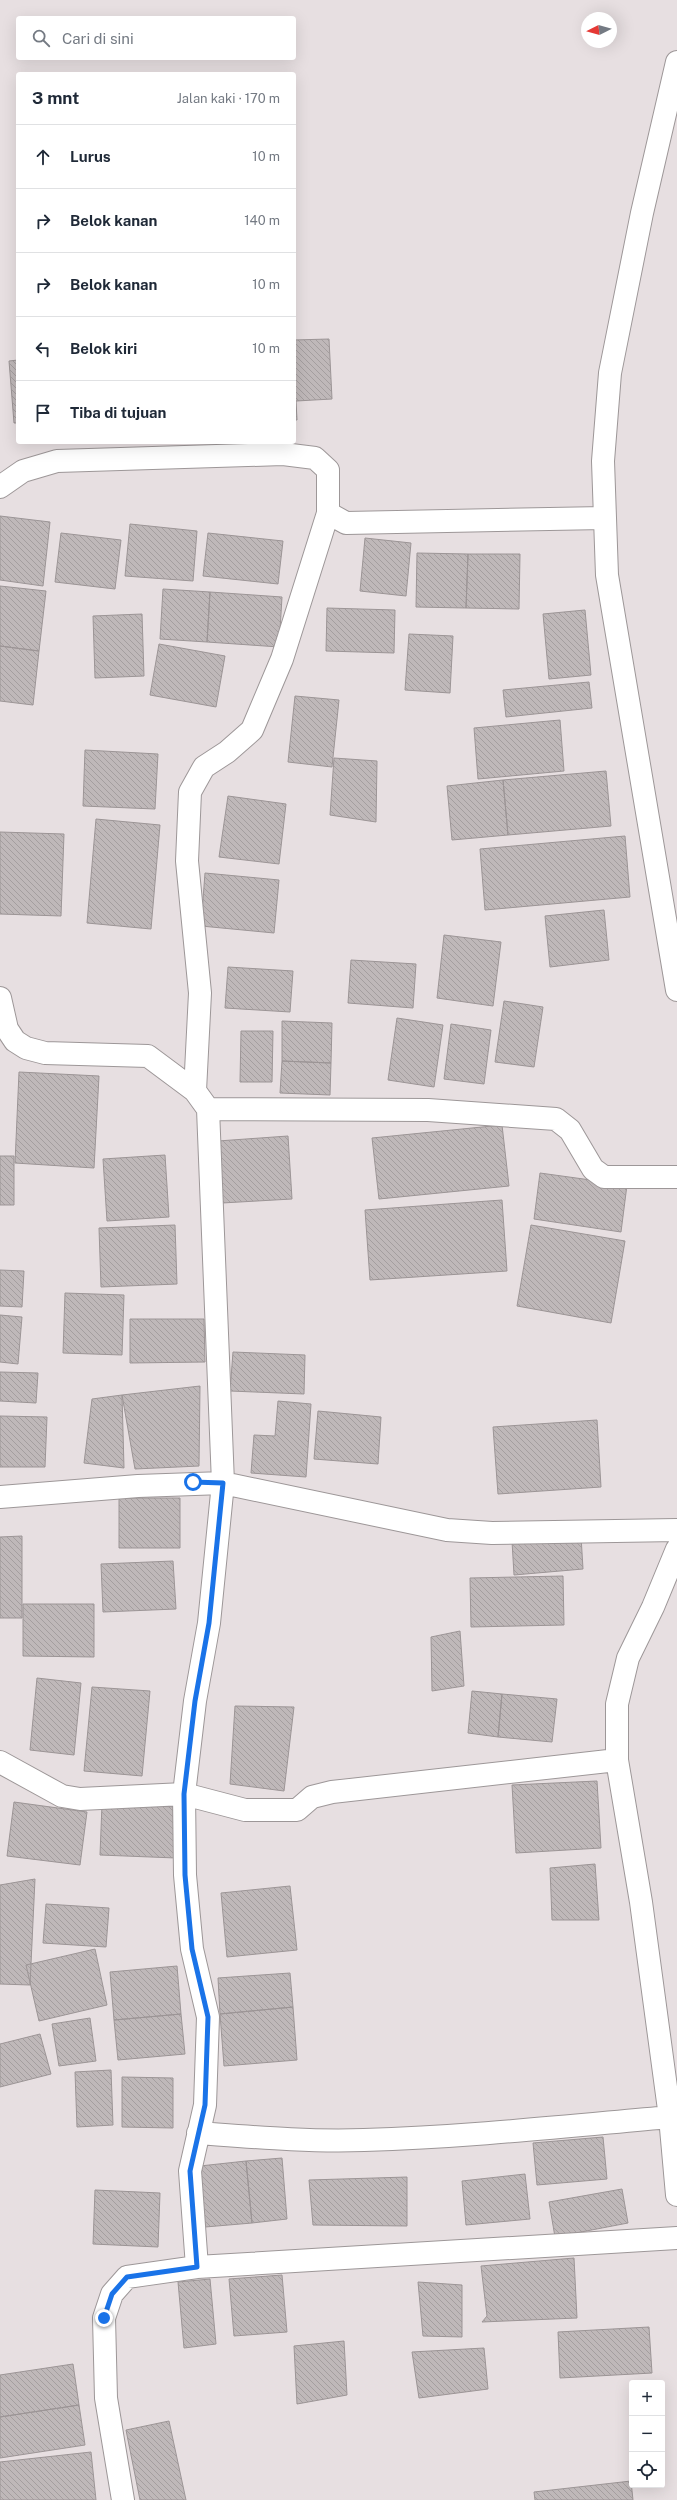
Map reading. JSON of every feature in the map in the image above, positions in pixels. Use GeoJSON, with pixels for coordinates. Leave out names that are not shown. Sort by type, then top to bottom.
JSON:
{"type":"FeatureCollection","features":[{"type":"Feature","properties":{"kind":"street"},"geometry":{"type":"LineString","coordinates":[[677,62],[642,213],[610,373],[603,461],[607,575],[677,990]]}},
{"type":"Feature","properties":{"kind":"street"},"geometry":{"type":"LineString","coordinates":[[0,487],[23,471],[57,461],[283,454],[315,458],[328,470],[328,513],[282,659],[252,730],[227,752],[204,767],[190,792],[187,860],[200,993],[195,1091]]}},
{"type":"Feature","properties":{"kind":"street"},"geometry":{"type":"LineString","coordinates":[[328,513],[346,523],[604,518]]}},
{"type":"Feature","properties":{"kind":"street"},"geometry":{"type":"LineString","coordinates":[[0,998],[7,1029],[15,1041],[26,1048],[45,1053],[148,1056],[195,1091],[208,1109],[223,1483],[209,1623],[195,1701],[184,1794],[185,1875],[192,1949],[208,2017],[205,2105],[190,2171],[197,2267]]}},
{"type":"Feature","properties":{"kind":"street"},"geometry":{"type":"LineString","coordinates":[[208,1109],[428,1110],[556,1119],[570,1130],[593,1169],[604,1177],[677,1177]]}},
{"type":"Feature","properties":{"kind":"street"},"geometry":{"type":"LineString","coordinates":[[0,1497],[138,1486],[223,1483],[447,1530],[492,1533],[677,1530]]}},
{"type":"Feature","properties":{"kind":"street"},"geometry":{"type":"LineString","coordinates":[[677,1549],[653,1607],[628,1658],[617,1704],[617,1760],[641,1902],[670,2117],[677,2195]]}},
{"type":"Feature","properties":{"kind":"street"},"geometry":{"type":"LineString","coordinates":[[0,1762],[21,1772],[62,1796],[80,1799],[184,1794],[245,1810],[297,1810],[312,1797],[332,1792],[617,1760]]}},
{"type":"Feature","properties":{"kind":"street"},"geometry":{"type":"LineString","coordinates":[[198,2133],[295,2140],[364,2140],[514,2131],[670,2117]]}},
{"type":"Feature","properties":{"kind":"street"},"geometry":{"type":"LineString","coordinates":[[123,2500],[106,2398],[104,2318],[112,2294],[127,2277],[197,2267],[677,2238]]}},
{"type":"Feature","properties":{"kind":"building"},"geometry":{"type":"Polygon","coordinates":[[[329,339],[332,399],[296,401],[296,340],[329,339]]]}},
{"type":"Feature","properties":{"kind":"building"},"geometry":{"type":"Polygon","coordinates":[[[16,360],[16,423],[14,423],[9,361],[16,360]]]}},
{"type":"Feature","properties":{"kind":"building"},"geometry":{"type":"Polygon","coordinates":[[[0,516],[50,522],[43,586],[0,580],[0,516]]]}},
{"type":"Feature","properties":{"kind":"building"},"geometry":{"type":"Polygon","coordinates":[[[130,524],[197,531],[193,581],[125,576],[130,524]]]}},
{"type":"Feature","properties":{"kind":"building"},"geometry":{"type":"Polygon","coordinates":[[[61,533],[121,540],[115,589],[55,582],[61,533]]]}},
{"type":"Feature","properties":{"kind":"building"},"geometry":{"type":"Polygon","coordinates":[[[208,533],[283,541],[278,584],[203,576],[208,533]]]}},
{"type":"Feature","properties":{"kind":"building"},"geometry":{"type":"Polygon","coordinates":[[[365,538],[411,543],[406,596],[360,591],[365,538]]]}},
{"type":"Feature","properties":{"kind":"building"},"geometry":{"type":"Polygon","coordinates":[[[417,553],[468,554],[466,608],[416,607],[417,553]]]}},
{"type":"Feature","properties":{"kind":"building"},"geometry":{"type":"Polygon","coordinates":[[[468,554],[520,554],[519,609],[466,608],[468,554]]]}},
{"type":"Feature","properties":{"kind":"building"},"geometry":{"type":"Polygon","coordinates":[[[0,586],[46,591],[39,651],[0,646],[0,586]]]}},
{"type":"Feature","properties":{"kind":"building"},"geometry":{"type":"Polygon","coordinates":[[[163,589],[210,592],[207,642],[160,639],[163,589]]]}},
{"type":"Feature","properties":{"kind":"building"},"geometry":{"type":"Polygon","coordinates":[[[210,592],[282,597],[279,647],[207,642],[210,592]]]}},
{"type":"Feature","properties":{"kind":"building"},"geometry":{"type":"Polygon","coordinates":[[[327,608],[395,610],[394,653],[326,651],[327,608]]]}},
{"type":"Feature","properties":{"kind":"building"},"geometry":{"type":"Polygon","coordinates":[[[585,610],[591,675],[549,679],[543,614],[585,610]]]}},
{"type":"Feature","properties":{"kind":"building"},"geometry":{"type":"Polygon","coordinates":[[[142,614],[144,676],[95,678],[93,616],[142,614]]]}},
{"type":"Feature","properties":{"kind":"building"},"geometry":{"type":"Polygon","coordinates":[[[409,634],[453,636],[450,693],[405,690],[409,634]]]}},
{"type":"Feature","properties":{"kind":"building"},"geometry":{"type":"Polygon","coordinates":[[[159,644],[225,656],[216,707],[150,695],[159,644]]]}},
{"type":"Feature","properties":{"kind":"building"},"geometry":{"type":"Polygon","coordinates":[[[0,646],[39,651],[33,705],[0,701],[0,646]]]}},
{"type":"Feature","properties":{"kind":"building"},"geometry":{"type":"Polygon","coordinates":[[[589,682],[592,708],[506,717],[503,690],[589,682]]]}},
{"type":"Feature","properties":{"kind":"building"},"geometry":{"type":"Polygon","coordinates":[[[295,696],[339,700],[332,767],[288,762],[295,696]]]}},
{"type":"Feature","properties":{"kind":"building"},"geometry":{"type":"Polygon","coordinates":[[[560,720],[564,771],[478,779],[474,728],[560,720]]]}},
{"type":"Feature","properties":{"kind":"building"},"geometry":{"type":"Polygon","coordinates":[[[85,750],[158,754],[155,809],[83,806],[85,750]]]}},
{"type":"Feature","properties":{"kind":"building"},"geometry":{"type":"Polygon","coordinates":[[[334,758],[377,761],[376,822],[330,815],[334,758]]]}},
{"type":"Feature","properties":{"kind":"building"},"geometry":{"type":"Polygon","coordinates":[[[606,771],[611,826],[508,835],[503,780],[606,771]]]}},
{"type":"Feature","properties":{"kind":"building"},"geometry":{"type":"Polygon","coordinates":[[[503,780],[508,835],[452,840],[447,786],[503,780]]]}},
{"type":"Feature","properties":{"kind":"building"},"geometry":{"type":"Polygon","coordinates":[[[228,796],[286,804],[279,864],[219,857],[228,796]]]}},
{"type":"Feature","properties":{"kind":"building"},"geometry":{"type":"Polygon","coordinates":[[[96,819],[160,825],[151,929],[87,923],[96,819]]]}},
{"type":"Feature","properties":{"kind":"building"},"geometry":{"type":"Polygon","coordinates":[[[0,832],[64,834],[61,916],[0,914],[0,832]]]}},
{"type":"Feature","properties":{"kind":"building"},"geometry":{"type":"Polygon","coordinates":[[[625,836],[630,897],[485,910],[480,849],[625,836]]]}},
{"type":"Feature","properties":{"kind":"building"},"geometry":{"type":"Polygon","coordinates":[[[205,873],[279,880],[274,933],[201,926],[205,873]]]}},
{"type":"Feature","properties":{"kind":"building"},"geometry":{"type":"Polygon","coordinates":[[[604,910],[609,960],[550,967],[545,916],[604,910]]]}},
{"type":"Feature","properties":{"kind":"building"},"geometry":{"type":"Polygon","coordinates":[[[444,935],[501,942],[493,1006],[437,998],[444,935]]]}},
{"type":"Feature","properties":{"kind":"building"},"geometry":{"type":"Polygon","coordinates":[[[351,960],[416,964],[413,1008],[348,1003],[351,960]]]}},
{"type":"Feature","properties":{"kind":"building"},"geometry":{"type":"Polygon","coordinates":[[[228,967],[293,971],[290,1012],[225,1008],[228,967]]]}},
{"type":"Feature","properties":{"kind":"building"},"geometry":{"type":"Polygon","coordinates":[[[504,1001],[543,1007],[534,1067],[495,1062],[504,1001]]]}},
{"type":"Feature","properties":{"kind":"building"},"geometry":{"type":"Polygon","coordinates":[[[397,1018],[443,1025],[434,1087],[388,1080],[397,1018]]]}},
{"type":"Feature","properties":{"kind":"building"},"geometry":{"type":"Polygon","coordinates":[[[282,1021],[332,1023],[331,1063],[282,1061],[282,1021]]]}},
{"type":"Feature","properties":{"kind":"building"},"geometry":{"type":"Polygon","coordinates":[[[451,1024],[491,1030],[484,1084],[444,1079],[451,1024]]]}},
{"type":"Feature","properties":{"kind":"building"},"geometry":{"type":"Polygon","coordinates":[[[241,1031],[273,1031],[272,1082],[240,1082],[241,1031]]]}},
{"type":"Feature","properties":{"kind":"building"},"geometry":{"type":"Polygon","coordinates":[[[282,1061],[331,1063],[330,1095],[280,1093],[282,1061]]]}},
{"type":"Feature","properties":{"kind":"building"},"geometry":{"type":"Polygon","coordinates":[[[19,1072],[99,1076],[94,1168],[15,1163],[19,1072]]]}},
{"type":"Feature","properties":{"kind":"building"},"geometry":{"type":"Polygon","coordinates":[[[502,1125],[509,1186],[379,1199],[372,1138],[502,1125]]]}},
{"type":"Feature","properties":{"kind":"building"},"geometry":{"type":"Polygon","coordinates":[[[288,1136],[292,1199],[222,1203],[218,1141],[288,1136]]]}},
{"type":"Feature","properties":{"kind":"building"},"geometry":{"type":"Polygon","coordinates":[[[165,1155],[169,1217],[107,1221],[103,1159],[165,1155]]]}},
{"type":"Feature","properties":{"kind":"building"},"geometry":{"type":"Polygon","coordinates":[[[0,1156],[14,1156],[14,1205],[0,1205],[0,1156]]]}},
{"type":"Feature","properties":{"kind":"building"},"geometry":{"type":"Polygon","coordinates":[[[540,1173],[627,1185],[621,1232],[534,1219],[540,1173]]]}},
{"type":"Feature","properties":{"kind":"building"},"geometry":{"type":"Polygon","coordinates":[[[502,1200],[507,1271],[370,1280],[365,1210],[502,1200]]]}},
{"type":"Feature","properties":{"kind":"building"},"geometry":{"type":"Polygon","coordinates":[[[175,1225],[177,1284],[101,1287],[99,1228],[175,1225]]]}},
{"type":"Feature","properties":{"kind":"building"},"geometry":{"type":"Polygon","coordinates":[[[531,1225],[625,1241],[611,1323],[517,1306],[531,1225]]]}},
{"type":"Feature","properties":{"kind":"building"},"geometry":{"type":"Polygon","coordinates":[[[0,1270],[24,1271],[22,1307],[0,1306],[0,1270]]]}},
{"type":"Feature","properties":{"kind":"building"},"geometry":{"type":"Polygon","coordinates":[[[65,1293],[124,1295],[122,1355],[63,1353],[65,1293]]]}},
{"type":"Feature","properties":{"kind":"building"},"geometry":{"type":"Polygon","coordinates":[[[0,1315],[22,1317],[18,1364],[0,1362],[0,1315]]]}},
{"type":"Feature","properties":{"kind":"building"},"geometry":{"type":"Polygon","coordinates":[[[130,1319],[204,1319],[205,1362],[130,1363],[130,1319]]]}},
{"type":"Feature","properties":{"kind":"building"},"geometry":{"type":"Polygon","coordinates":[[[233,1352],[305,1355],[304,1394],[230,1391],[233,1352]]]}},
{"type":"Feature","properties":{"kind":"building"},"geometry":{"type":"Polygon","coordinates":[[[0,1372],[38,1373],[36,1403],[0,1401],[0,1372]]]}},
{"type":"Feature","properties":{"kind":"building"},"geometry":{"type":"Polygon","coordinates":[[[200,1386],[199,1466],[135,1469],[122,1395],[200,1386]]]}},
{"type":"Feature","properties":{"kind":"building"},"geometry":{"type":"Polygon","coordinates":[[[122,1395],[124,1468],[84,1463],[92,1399],[122,1395]]]}},
{"type":"Feature","properties":{"kind":"building"},"geometry":{"type":"Polygon","coordinates":[[[278,1401],[311,1404],[306,1477],[251,1473],[254,1435],[275,1436],[278,1401]]]}},
{"type":"Feature","properties":{"kind":"building"},"geometry":{"type":"Polygon","coordinates":[[[318,1411],[381,1417],[378,1464],[314,1459],[318,1411]]]}},
{"type":"Feature","properties":{"kind":"building"},"geometry":{"type":"Polygon","coordinates":[[[0,1416],[47,1417],[45,1467],[0,1467],[0,1416]]]}},
{"type":"Feature","properties":{"kind":"building"},"geometry":{"type":"Polygon","coordinates":[[[597,1420],[601,1487],[498,1494],[493,1427],[597,1420]]]}},
{"type":"Feature","properties":{"kind":"building"},"geometry":{"type":"Polygon","coordinates":[[[119,1498],[180,1498],[180,1548],[119,1548],[119,1498]]]}},
{"type":"Feature","properties":{"kind":"building"},"geometry":{"type":"Polygon","coordinates":[[[22,1536],[22,1618],[0,1618],[0,1537],[22,1536]]]}},
{"type":"Feature","properties":{"kind":"building"},"geometry":{"type":"Polygon","coordinates":[[[581,1536],[583,1569],[514,1575],[512,1541],[581,1536]]]}},
{"type":"Feature","properties":{"kind":"building"},"geometry":{"type":"Polygon","coordinates":[[[173,1561],[176,1609],[103,1612],[101,1564],[173,1561]]]}},
{"type":"Feature","properties":{"kind":"building"},"geometry":{"type":"Polygon","coordinates":[[[563,1576],[564,1625],[471,1627],[470,1578],[563,1576]]]}},
{"type":"Feature","properties":{"kind":"building"},"geometry":{"type":"Polygon","coordinates":[[[23,1604],[94,1604],[94,1657],[23,1656],[23,1604]]]}},
{"type":"Feature","properties":{"kind":"building"},"geometry":{"type":"Polygon","coordinates":[[[460,1631],[464,1686],[432,1691],[431,1637],[460,1631]]]}},
{"type":"Feature","properties":{"kind":"building"},"geometry":{"type":"Polygon","coordinates":[[[37,1678],[81,1683],[74,1755],[30,1750],[37,1678]]]}},
{"type":"Feature","properties":{"kind":"building"},"geometry":{"type":"Polygon","coordinates":[[[92,1687],[150,1691],[142,1776],[84,1771],[92,1687]]]}},
{"type":"Feature","properties":{"kind":"building"},"geometry":{"type":"Polygon","coordinates":[[[472,1691],[502,1694],[498,1737],[468,1733],[472,1691]]]}},
{"type":"Feature","properties":{"kind":"building"},"geometry":{"type":"Polygon","coordinates":[[[502,1694],[557,1699],[552,1742],[498,1737],[502,1694]]]}},
{"type":"Feature","properties":{"kind":"building"},"geometry":{"type":"Polygon","coordinates":[[[235,1706],[294,1707],[284,1791],[230,1784],[235,1706]]]}},
{"type":"Feature","properties":{"kind":"building"},"geometry":{"type":"Polygon","coordinates":[[[597,1781],[601,1848],[516,1853],[512,1785],[597,1781]]]}},
{"type":"Feature","properties":{"kind":"building"},"geometry":{"type":"Polygon","coordinates":[[[14,1802],[87,1812],[80,1865],[7,1856],[14,1802]]]}},
{"type":"Feature","properties":{"kind":"building"},"geometry":{"type":"Polygon","coordinates":[[[102,1804],[178,1807],[176,1858],[100,1855],[102,1804]]]}},
{"type":"Feature","properties":{"kind":"building"},"geometry":{"type":"Polygon","coordinates":[[[595,1864],[599,1920],[552,1920],[550,1868],[595,1864]]]}},
{"type":"Feature","properties":{"kind":"building"},"geometry":{"type":"Polygon","coordinates":[[[35,1879],[30,1985],[0,1984],[0,1885],[35,1879]]]}},
{"type":"Feature","properties":{"kind":"building"},"geometry":{"type":"Polygon","coordinates":[[[290,1886],[297,1950],[227,1957],[221,1893],[290,1886]]]}},
{"type":"Feature","properties":{"kind":"building"},"geometry":{"type":"Polygon","coordinates":[[[46,1904],[109,1908],[106,1947],[43,1943],[46,1904]]]}},
{"type":"Feature","properties":{"kind":"building"},"geometry":{"type":"Polygon","coordinates":[[[95,1949],[107,2005],[39,2021],[26,1965],[95,1949]]]}},
{"type":"Feature","properties":{"kind":"building"},"geometry":{"type":"Polygon","coordinates":[[[177,1966],[181,2014],[114,2020],[110,1972],[177,1966]]]}},
{"type":"Feature","properties":{"kind":"building"},"geometry":{"type":"Polygon","coordinates":[[[290,1973],[293,2007],[220,2014],[218,1978],[290,1973]]]}},
{"type":"Feature","properties":{"kind":"building"},"geometry":{"type":"Polygon","coordinates":[[[293,2007],[297,2060],[224,2066],[220,2014],[293,2007]]]}},
{"type":"Feature","properties":{"kind":"building"},"geometry":{"type":"Polygon","coordinates":[[[181,2014],[185,2054],[118,2060],[114,2020],[181,2014]]]}},
{"type":"Feature","properties":{"kind":"building"},"geometry":{"type":"Polygon","coordinates":[[[90,2018],[96,2061],[59,2066],[52,2024],[90,2018]]]}},
{"type":"Feature","properties":{"kind":"building"},"geometry":{"type":"Polygon","coordinates":[[[40,2034],[51,2074],[0,2087],[0,2044],[40,2034]]]}},
{"type":"Feature","properties":{"kind":"building"},"geometry":{"type":"Polygon","coordinates":[[[111,2070],[113,2125],[77,2127],[75,2072],[111,2070]]]}},
{"type":"Feature","properties":{"kind":"building"},"geometry":{"type":"Polygon","coordinates":[[[122,2077],[173,2078],[173,2128],[122,2127],[122,2077]]]}},
{"type":"Feature","properties":{"kind":"building"},"geometry":{"type":"Polygon","coordinates":[[[603,2137],[607,2179],[537,2185],[533,2143],[603,2137]]]}},
{"type":"Feature","properties":{"kind":"building"},"geometry":{"type":"Polygon","coordinates":[[[282,2158],[287,2219],[252,2223],[246,2161],[282,2158]]]}},
{"type":"Feature","properties":{"kind":"building"},"geometry":{"type":"Polygon","coordinates":[[[246,2161],[252,2223],[205,2227],[200,2166],[246,2161]]]}},
{"type":"Feature","properties":{"kind":"building"},"geometry":{"type":"Polygon","coordinates":[[[525,2174],[530,2219],[466,2225],[462,2181],[525,2174]]]}},
{"type":"Feature","properties":{"kind":"building"},"geometry":{"type":"Polygon","coordinates":[[[407,2177],[407,2226],[313,2225],[309,2180],[407,2177]]]}},
{"type":"Feature","properties":{"kind":"building"},"geometry":{"type":"Polygon","coordinates":[[[622,2189],[628,2223],[555,2237],[549,2202],[622,2189]]]}},
{"type":"Feature","properties":{"kind":"building"},"geometry":{"type":"Polygon","coordinates":[[[95,2190],[160,2193],[158,2247],[93,2244],[95,2190]]]}},
{"type":"Feature","properties":{"kind":"building"},"geometry":{"type":"Polygon","coordinates":[[[574,2258],[577,2318],[482,2322],[487,2316],[481,2266],[574,2258]]]}},
{"type":"Feature","properties":{"kind":"building"},"geometry":{"type":"Polygon","coordinates":[[[282,2275],[287,2332],[234,2336],[229,2279],[282,2275]]]}},
{"type":"Feature","properties":{"kind":"building"},"geometry":{"type":"Polygon","coordinates":[[[210,2279],[216,2344],[184,2348],[178,2282],[210,2279]]]}},
{"type":"Feature","properties":{"kind":"building"},"geometry":{"type":"Polygon","coordinates":[[[418,2282],[462,2285],[462,2337],[423,2336],[418,2282]]]}},
{"type":"Feature","properties":{"kind":"building"},"geometry":{"type":"Polygon","coordinates":[[[649,2327],[652,2373],[560,2378],[558,2332],[649,2327]]]}},
{"type":"Feature","properties":{"kind":"building"},"geometry":{"type":"Polygon","coordinates":[[[344,2341],[347,2395],[297,2404],[294,2346],[344,2341]]]}},
{"type":"Feature","properties":{"kind":"building"},"geometry":{"type":"Polygon","coordinates":[[[484,2348],[488,2389],[419,2398],[412,2352],[484,2348]]]}},
{"type":"Feature","properties":{"kind":"building"},"geometry":{"type":"Polygon","coordinates":[[[73,2364],[79,2405],[0,2417],[0,2375],[73,2364]]]}},
{"type":"Feature","properties":{"kind":"building"},"geometry":{"type":"Polygon","coordinates":[[[79,2405],[85,2445],[0,2458],[0,2417],[79,2405]]]}},
{"type":"Feature","properties":{"kind":"building"},"geometry":{"type":"Polygon","coordinates":[[[169,2421],[186,2500],[140,2500],[126,2430],[169,2421]]]}},
{"type":"Feature","properties":{"kind":"building"},"geometry":{"type":"Polygon","coordinates":[[[91,2452],[96,2500],[0,2500],[0,2462],[91,2452]]]}},
{"type":"Feature","properties":{"kind":"building"},"geometry":{"type":"Polygon","coordinates":[[[629,2481],[629,2488],[632,2488],[633,2500],[535,2500],[534,2492],[629,2481]]]}},
{"type":"Feature","properties":{"kind":"route"},"geometry":{"type":"LineString","coordinates":[[104,2318],[112,2294],[127,2277],[197,2267],[194,2208],[190,2171],[205,2105],[208,2017],[192,1949],[185,1875],[184,1794],[195,1701],[209,1623],[223,1483],[193,1482]]}}]}
